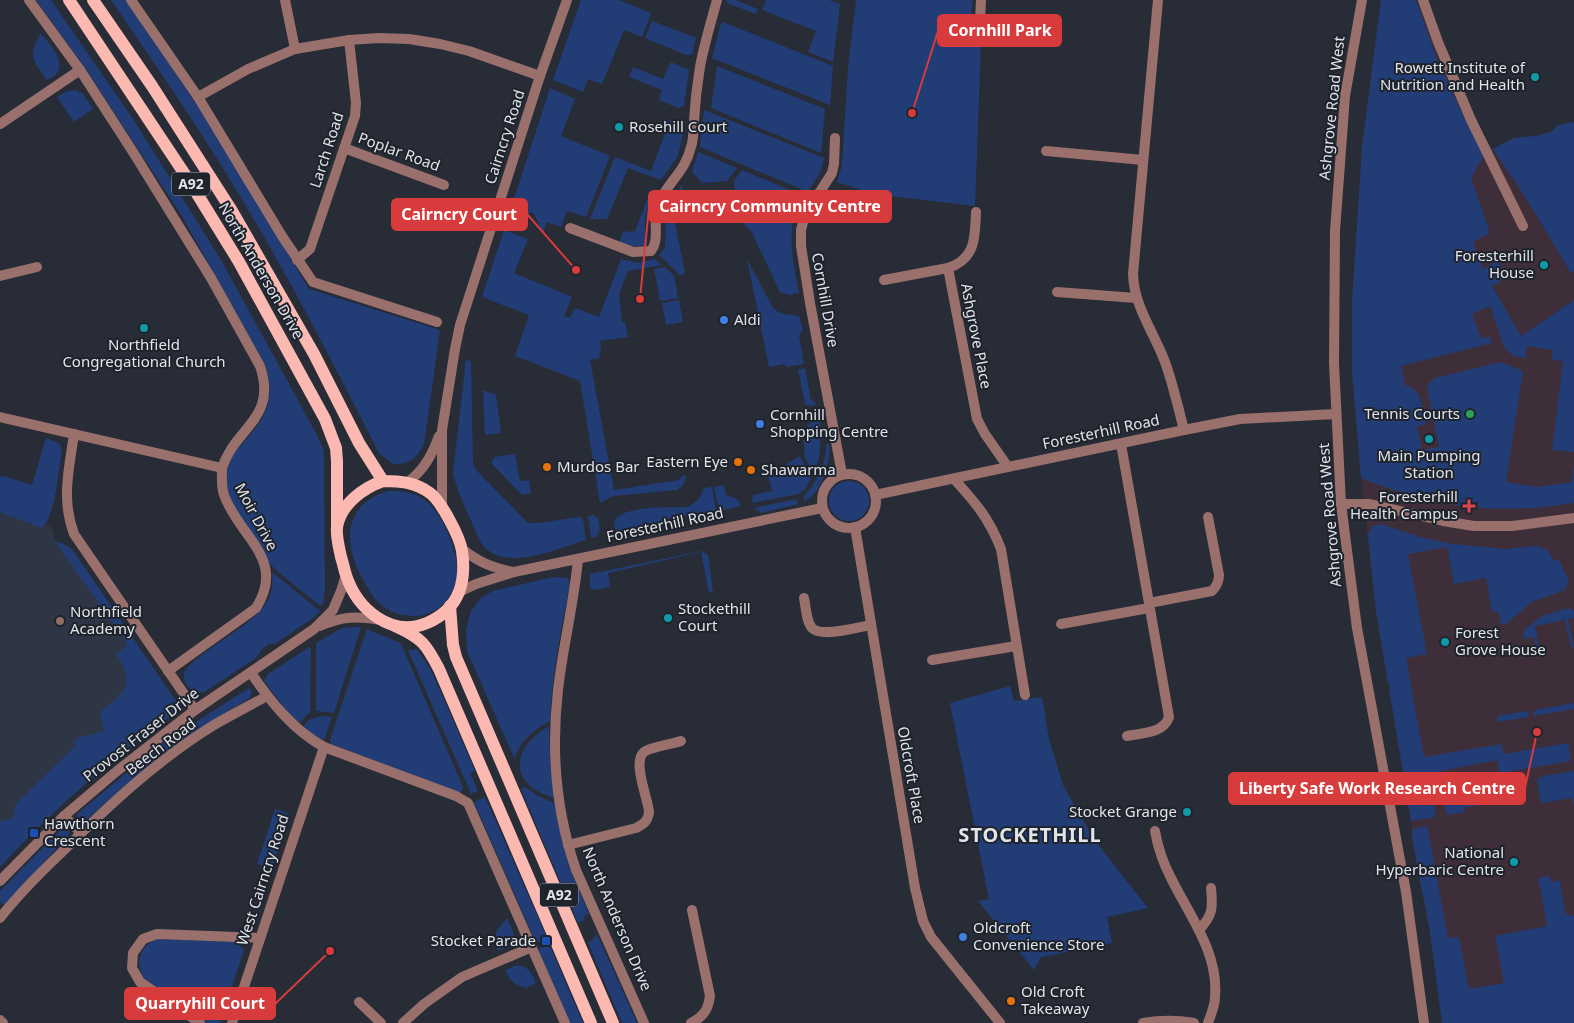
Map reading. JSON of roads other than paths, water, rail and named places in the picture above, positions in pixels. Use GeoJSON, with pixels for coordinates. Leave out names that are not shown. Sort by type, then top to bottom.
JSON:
{"type":"FeatureCollection","features":[{"type":"Feature","properties":{"kind":"main road","name":"North Anderson Drive"},"geometry":{"type":"LineString","coordinates":[[69,0],[188,179],[239,262],[314,397],[330,430],[336,448],[337,527]]}},
{"type":"Feature","properties":{"kind":"main road","name":"North Anderson Drive"},"geometry":{"type":"LineString","coordinates":[[94,0],[167,108],[232,211],[314,354],[359,443],[383,481]]}},
{"type":"Feature","properties":{"kind":"main road","name":"A92"},"geometry":{"type":"LineString","coordinates":[[395,626],[421,625],[444,613],[459,592],[463,574],[462,549],[442,505],[431,493],[408,482],[383,481],[371,485],[352,499],[337,527],[338,541],[346,575],[364,607],[380,620],[419,638],[431,654],[591,1023]]}},
{"type":"Feature","properties":{"kind":"main road","name":"A92"},"geometry":{"type":"LineString","coordinates":[[450,606],[453,645],[458,663],[613,1023]]}},
{"type":"Feature","properties":{"kind":"street"},"geometry":{"type":"LineString","coordinates":[[29,0],[80,70],[212,278],[260,366],[264,378],[262,406],[252,423],[226,456],[222,468]]}},
{"type":"Feature","properties":{"kind":"street"},"geometry":{"type":"LineString","coordinates":[[131,0],[198,97],[297,260],[313,282],[437,322]]}},
{"type":"Feature","properties":{"kind":"street"},"geometry":{"type":"LineString","coordinates":[[285,0],[295,49]]}},
{"type":"Feature","properties":{"kind":"street","name":"Cairncry Road"},"geometry":{"type":"LineString","coordinates":[[442,505],[442,430],[454,349],[540,76],[567,0]]}},
{"type":"Feature","properties":{"kind":"street"},"geometry":{"type":"LineString","coordinates":[[570,228],[633,252],[651,251],[655,245],[657,238],[655,222],[657,210],[666,189],[680,173],[692,147],[700,67],[717,0]]}},
{"type":"Feature","properties":{"kind":"street"},"geometry":{"type":"LineString","coordinates":[[981,0],[980,21],[983,28],[1050,34]]}},
{"type":"Feature","properties":{"kind":"street"},"geometry":{"type":"LineString","coordinates":[[1158,0],[1133,274],[1136,298],[1165,361],[1184,430]]}},
{"type":"Feature","properties":{"kind":"street","name":"Ashgrove Road West"},"geometry":{"type":"LineString","coordinates":[[1362,0],[1345,96],[1335,231],[1334,345],[1341,504],[1357,628],[1406,892],[1424,1023]]}},
{"type":"Feature","properties":{"kind":"street"},"geometry":{"type":"LineString","coordinates":[[1423,0],[1471,120],[1523,226]]}},
{"type":"Feature","properties":{"kind":"street"},"geometry":{"type":"LineString","coordinates":[[198,97],[248,69],[295,49],[349,40],[379,38],[409,39],[440,44],[469,51],[540,76]]}},
{"type":"Feature","properties":{"kind":"street","name":"Larch Road"},"geometry":{"type":"LineString","coordinates":[[297,260],[310,249],[355,116],[356,103],[349,40]]}},
{"type":"Feature","properties":{"kind":"street"},"geometry":{"type":"LineString","coordinates":[[0,124],[80,70]]}},
{"type":"Feature","properties":{"kind":"street","name":"Cornhill Drive"},"geometry":{"type":"LineString","coordinates":[[835,138],[832,172],[805,214],[800,230],[810,303],[842,474]]}},
{"type":"Feature","properties":{"kind":"street","name":"Poplar Road"},"geometry":{"type":"LineString","coordinates":[[344,148],[444,184]]}},
{"type":"Feature","properties":{"kind":"street"},"geometry":{"type":"LineString","coordinates":[[1046,151],[1143,160]]}},
{"type":"Feature","properties":{"kind":"street"},"geometry":{"type":"LineString","coordinates":[[948,268],[957,265],[965,259],[972,248],[976,212]]}},
{"type":"Feature","properties":{"kind":"street"},"geometry":{"type":"LineString","coordinates":[[0,276],[37,267]]}},
{"type":"Feature","properties":{"kind":"street","name":"Ashgrove Place"},"geometry":{"type":"LineString","coordinates":[[884,280],[948,268],[977,419],[1008,467]]}},
{"type":"Feature","properties":{"kind":"street"},"geometry":{"type":"LineString","coordinates":[[1057,292],[1136,298]]}},
{"type":"Feature","properties":{"kind":"street","name":"Foresterhill Road"},"geometry":{"type":"LineString","coordinates":[[875,495],[1240,419],[1336,414]]}},
{"type":"Feature","properties":{"kind":"street","name":"Moir Drive"},"geometry":{"type":"LineString","coordinates":[[0,417],[222,468],[224,495],[262,558],[266,570],[267,583],[264,596],[256,608],[168,671]]}},
{"type":"Feature","properties":{"kind":"street","name":"Cairncry Road"},"geometry":{"type":"LineString","coordinates":[[408,482],[422,470],[432,454],[442,430]]}},
{"type":"Feature","properties":{"kind":"street"},"geometry":{"type":"LineString","coordinates":[[74,434],[67,500],[67,512],[74,534],[195,710]]}},
{"type":"Feature","properties":{"kind":"street"},"geometry":{"type":"LineString","coordinates":[[1122,444],[1169,717],[1167,723],[1162,728],[1127,736]]}},
{"type":"Feature","properties":{"kind":"street"},"geometry":{"type":"LineString","coordinates":[[842,474],[853,474],[863,478],[871,485],[875,495],[872,515],[864,523],[854,528],[844,528],[834,524],[822,508],[822,499],[828,483],[842,474]]}},
{"type":"Feature","properties":{"kind":"street"},"geometry":{"type":"LineString","coordinates":[[954,479],[985,515],[1001,549],[1025,695]]}},
{"type":"Feature","properties":{"kind":"street"},"geometry":{"type":"LineString","coordinates":[[1341,504],[1370,504],[1442,521],[1474,526],[1512,526],[1574,518]]}},
{"type":"Feature","properties":{"kind":"street","name":"Foresterhill Road"},"geometry":{"type":"LineString","coordinates":[[459,592],[476,584],[514,572],[822,508]]}},
{"type":"Feature","properties":{"kind":"street"},"geometry":{"type":"LineString","coordinates":[[1061,624],[1212,591],[1219,582],[1219,575],[1208,517]]}},
{"type":"Feature","properties":{"kind":"street","name":"Oldcroft Place"},"geometry":{"type":"LineString","coordinates":[[854,528],[915,888],[923,921],[942,951],[1000,1023]]}},
{"type":"Feature","properties":{"kind":"street","name":"Foresterhill Road"},"geometry":{"type":"LineString","coordinates":[[462,549],[489,566],[514,572]]}},
{"type":"Feature","properties":{"kind":"street","name":"North Anderson Drive"},"geometry":{"type":"LineString","coordinates":[[578,559],[558,689],[555,729],[555,769],[560,806],[568,845],[576,870],[644,1023]]}},
{"type":"Feature","properties":{"kind":"street","name":"Provost Fraser Drive"},"geometry":{"type":"LineString","coordinates":[[0,881],[64,816],[117,771],[195,710],[314,629],[333,610],[342,591],[346,575]]}},
{"type":"Feature","properties":{"kind":"street"},"geometry":{"type":"LineString","coordinates":[[804,598],[808,622],[813,629],[820,633],[871,625]]}},
{"type":"Feature","properties":{"kind":"street","name":"Provost Fraser Drive"},"geometry":{"type":"LineString","coordinates":[[314,629],[334,620],[350,617],[380,620]]}},
{"type":"Feature","properties":{"kind":"street"},"geometry":{"type":"LineString","coordinates":[[932,660],[1016,646]]}},
{"type":"Feature","properties":{"kind":"street"},"geometry":{"type":"LineString","coordinates":[[252,673],[267,696],[310,740],[468,802],[565,1023]]}},
{"type":"Feature","properties":{"kind":"street","name":"Beech Road"},"geometry":{"type":"LineString","coordinates":[[0,918],[40,874],[122,795],[169,757],[213,726],[267,696]]}},
{"type":"Feature","properties":{"kind":"street"},"geometry":{"type":"LineString","coordinates":[[568,845],[643,825],[648,818],[649,812],[640,771],[639,763],[641,757],[644,752],[681,741]]}},
{"type":"Feature","properties":{"kind":"street","name":"West Cairncry Road"},"geometry":{"type":"LineString","coordinates":[[232,1023],[324,747]]}},
{"type":"Feature","properties":{"kind":"street"},"geometry":{"type":"LineString","coordinates":[[64,816],[81,833]]}},
{"type":"Feature","properties":{"kind":"street"},"geometry":{"type":"LineString","coordinates":[[1155,831],[1164,865],[1200,930],[1212,963],[1216,996],[1208,1023]]}},
{"type":"Feature","properties":{"kind":"street"},"geometry":{"type":"LineString","coordinates":[[1200,930],[1212,911],[1211,888]]}},
{"type":"Feature","properties":{"kind":"street"},"geometry":{"type":"LineString","coordinates":[[691,1023],[705,1013],[709,1007],[710,996],[692,910]]}},
{"type":"Feature","properties":{"kind":"street"},"geometry":{"type":"LineString","coordinates":[[200,1023],[140,982],[132,968],[133,953],[143,939],[157,934],[260,938]]}},
{"type":"Feature","properties":{"kind":"street"},"geometry":{"type":"LineString","coordinates":[[403,1023],[424,1004],[462,976],[532,947]]}},
{"type":"Feature","properties":{"kind":"street"},"geometry":{"type":"LineString","coordinates":[[359,1002],[381,1023]]}},
{"type":"Feature","properties":{"kind":"street"},"geometry":{"type":"LineString","coordinates":[[0,1020],[3,1023]]}},
{"type":"Feature","properties":{"kind":"street"},"geometry":{"type":"LineString","coordinates":[[1143,1023],[1180,1020],[1194,1023]]}},
{"type":"Feature","properties":{"kind":"place","name":"Rowett Institute of Nutrition and Health"},"geometry":{"type":"Point","coordinates":[1535,77]}},
{"type":"Feature","properties":{"kind":"place","name":"Cornhill Park"},"geometry":{"type":"Point","coordinates":[912,113]}},
{"type":"Feature","properties":{"kind":"place","name":"Rosehill Court"},"geometry":{"type":"Point","coordinates":[619,127]}},
{"type":"Feature","properties":{"kind":"place","name":"Foresterhill House"},"geometry":{"type":"Point","coordinates":[1544,265]}},
{"type":"Feature","properties":{"kind":"place","name":"Cairncry Court"},"geometry":{"type":"Point","coordinates":[576,270]}},
{"type":"Feature","properties":{"kind":"place","name":"Cairncry Community Centre"},"geometry":{"type":"Point","coordinates":[640,299]}},
{"type":"Feature","properties":{"kind":"place","name":"Aldi"},"geometry":{"type":"Point","coordinates":[724,320]}},
{"type":"Feature","properties":{"kind":"place","name":"Northfield Congregational Church"},"geometry":{"type":"Point","coordinates":[144,328]}},
{"type":"Feature","properties":{"kind":"place","name":"Tennis Courts"},"geometry":{"type":"Point","coordinates":[1470,414]}},
{"type":"Feature","properties":{"kind":"place","name":"Cornhill Shopping Centre"},"geometry":{"type":"Point","coordinates":[760,424]}},
{"type":"Feature","properties":{"kind":"place","name":"Main Pumping Station"},"geometry":{"type":"Point","coordinates":[1429,439]}},
{"type":"Feature","properties":{"kind":"place","name":"Eastern Eye"},"geometry":{"type":"Point","coordinates":[738,462]}},
{"type":"Feature","properties":{"kind":"place","name":"Murdos Bar"},"geometry":{"type":"Point","coordinates":[547,467]}},
{"type":"Feature","properties":{"kind":"place","name":"Shawarma"},"geometry":{"type":"Point","coordinates":[751,470]}},
{"type":"Feature","properties":{"kind":"place","name":"Foresterhill Health Campus"},"geometry":{"type":"Point","coordinates":[1469,506]}},
{"type":"Feature","properties":{"kind":"place","name":"Stockethill Court"},"geometry":{"type":"Point","coordinates":[668,618]}},
{"type":"Feature","properties":{"kind":"place","name":"Northfield Academy"},"geometry":{"type":"Point","coordinates":[60,621]}},
{"type":"Feature","properties":{"kind":"place","name":"Forest Grove House"},"geometry":{"type":"Point","coordinates":[1445,642]}},
{"type":"Feature","properties":{"kind":"place","name":"Liberty Safe Work Research Centre"},"geometry":{"type":"Point","coordinates":[1537,732]}},
{"type":"Feature","properties":{"kind":"place","name":"Stocket Grange"},"geometry":{"type":"Point","coordinates":[1187,812]}},
{"type":"Feature","properties":{"kind":"place","name":"Hawthorn Crescent"},"geometry":{"type":"Point","coordinates":[34,833]}},
{"type":"Feature","properties":{"kind":"place","name":"National Hyperbaric Centre"},"geometry":{"type":"Point","coordinates":[1514,862]}},
{"type":"Feature","properties":{"kind":"place","name":"Oldcroft Convenience Store"},"geometry":{"type":"Point","coordinates":[963,937]}},
{"type":"Feature","properties":{"kind":"place","name":"Stocket Parade"},"geometry":{"type":"Point","coordinates":[546,941]}},
{"type":"Feature","properties":{"kind":"place","name":"Quarryhill Court"},"geometry":{"type":"Point","coordinates":[330,951]}},
{"type":"Feature","properties":{"kind":"place","name":"Old Croft Takeaway"},"geometry":{"type":"Point","coordinates":[1011,1001]}},
{"type":"Feature","properties":{"kind":"district","name":"STOCKETHILL"},"geometry":{"type":"Point","coordinates":[1030,835]}}]}
